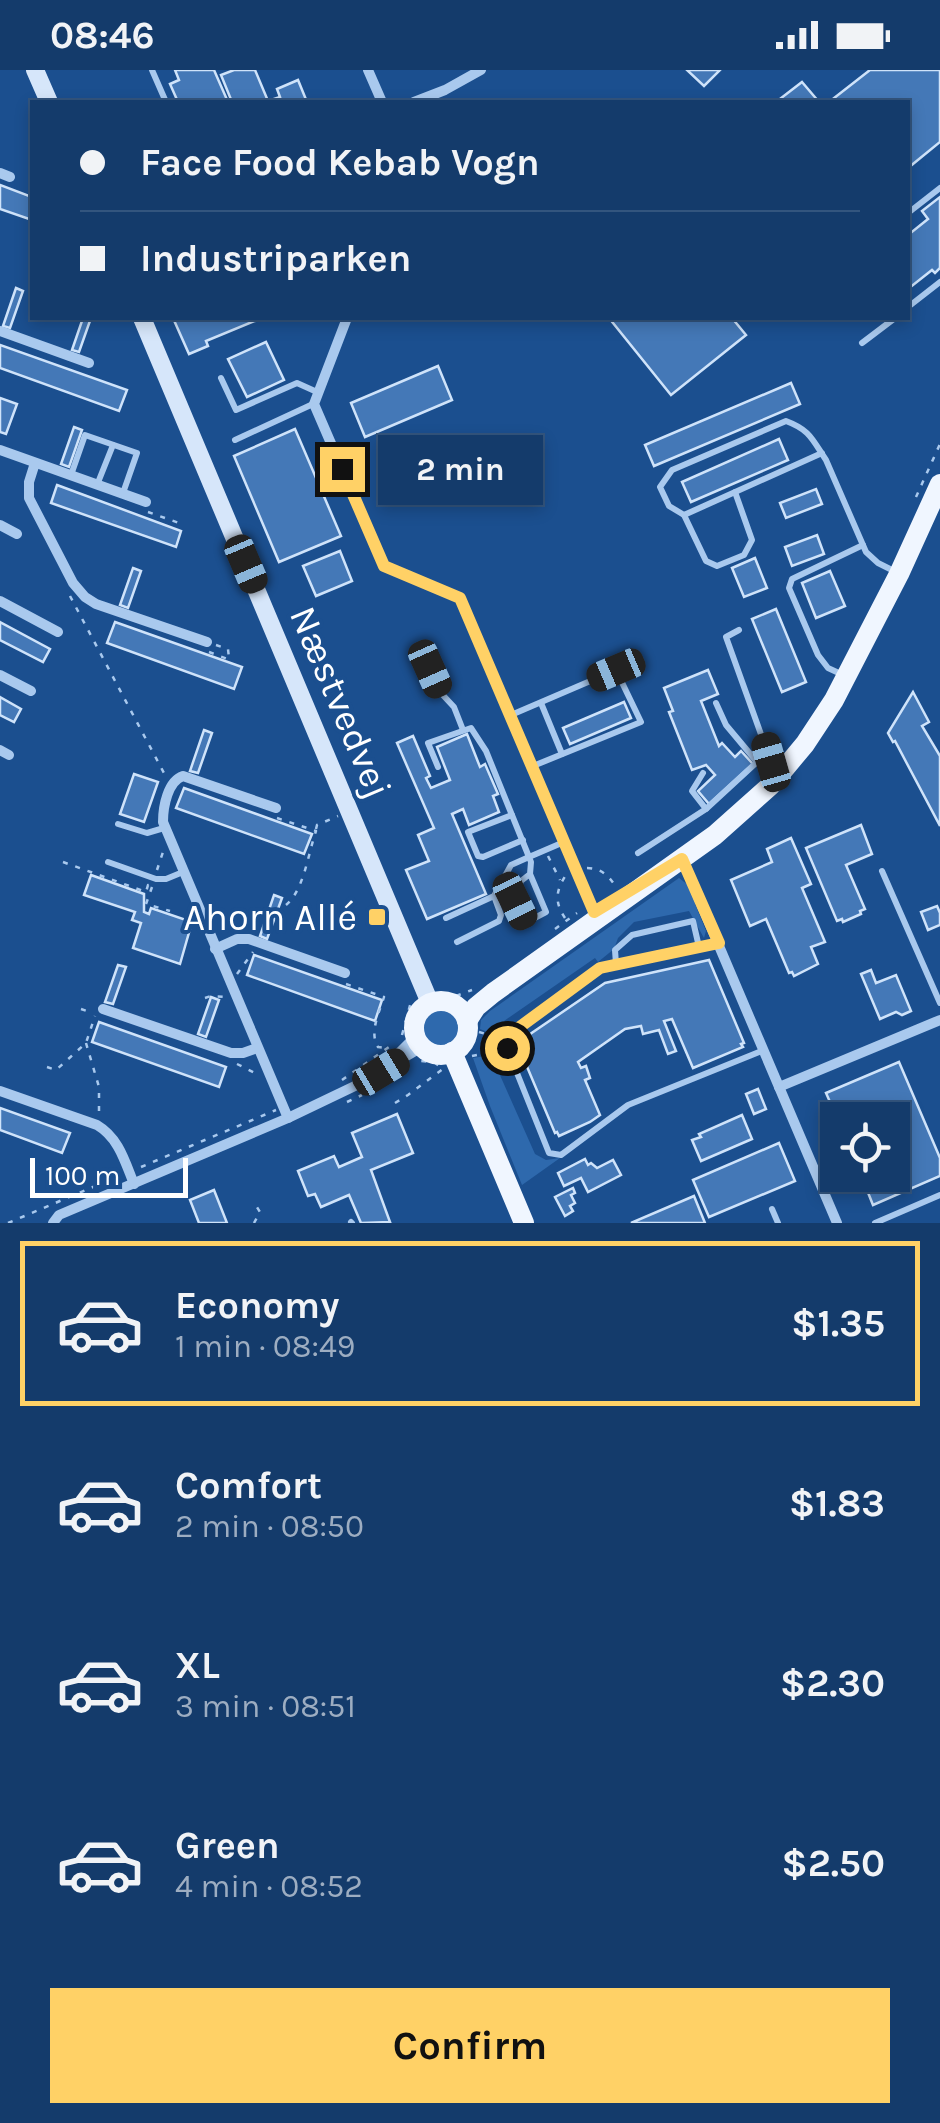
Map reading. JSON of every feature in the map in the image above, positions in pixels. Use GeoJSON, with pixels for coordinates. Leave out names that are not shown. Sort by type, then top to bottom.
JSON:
{"type":"FeatureCollection","features":[{"type":"Feature","properties":{"kind":"main road"},"geometry":{"type":"LineString","coordinates":[[35,70],[48,100]]}},
{"type":"Feature","properties":{"kind":"main road","name":"Næstvedvej"},"geometry":{"type":"LineString","coordinates":[[143,320],[349,811],[423,999]]}},
{"type":"Feature","properties":{"kind":"main road"},"geometry":{"type":"LineString","coordinates":[[858,652],[934,495]]}},
{"type":"Feature","properties":{"kind":"main road"},"geometry":{"type":"LineString","coordinates":[[467,1008],[563,934],[682,859],[746,809],[777,766],[822,720],[934,495]]}},
{"type":"Feature","properties":{"kind":"main road"},"geometry":{"type":"LineString","coordinates":[[460,1056],[434,1054],[414,1046],[414,1025],[423,999],[467,1008],[552,951],[597,910]]}},
{"type":"Feature","properties":{"kind":"main road"},"geometry":{"type":"LineString","coordinates":[[467,1008],[466,1038],[459,1048],[460,1056],[524,1223]]}},
{"type":"Feature","properties":{"kind":"street"},"geometry":{"type":"LineString","coordinates":[[368,70],[381,100]]}},
{"type":"Feature","properties":{"kind":"street"},"geometry":{"type":"LineString","coordinates":[[419,100],[482,70]]}},
{"type":"Feature","properties":{"kind":"street"},"geometry":{"type":"LineString","coordinates":[[346,320],[316,398],[384,566],[460,598],[597,910]]}},
{"type":"Feature","properties":{"kind":"street"},"geometry":{"type":"LineString","coordinates":[[0,331],[89,363]]}},
{"type":"Feature","properties":{"kind":"street"},"geometry":{"type":"LineString","coordinates":[[0,450],[146,502]]}},
{"type":"Feature","properties":{"kind":"street"},"geometry":{"type":"LineString","coordinates":[[36,463],[29,482],[30,498],[84,597],[207,642]]}},
{"type":"Feature","properties":{"kind":"street"},"geometry":{"type":"LineString","coordinates":[[0,525],[17,534]]}},
{"type":"Feature","properties":{"kind":"street"},"geometry":{"type":"LineString","coordinates":[[0,601],[58,632]]}},
{"type":"Feature","properties":{"kind":"street"},"geometry":{"type":"LineString","coordinates":[[0,674],[31,690]]}},
{"type":"Feature","properties":{"kind":"street"},"geometry":{"type":"LineString","coordinates":[[274,812],[183,776],[172,783],[163,812],[165,827],[219,947],[281,1115]]}},
{"type":"Feature","properties":{"kind":"street"},"geometry":{"type":"LineString","coordinates":[[682,859],[837,1223]]}},
{"type":"Feature","properties":{"kind":"street"},"geometry":{"type":"LineString","coordinates":[[219,947],[237,939],[249,939],[343,978]]}},
{"type":"Feature","properties":{"kind":"street"},"geometry":{"type":"LineString","coordinates":[[103,1008],[231,1053],[257,1048]]}},
{"type":"Feature","properties":{"kind":"street"},"geometry":{"type":"LineString","coordinates":[[779,1087],[940,1020]]}},
{"type":"Feature","properties":{"kind":"street"},"geometry":{"type":"LineString","coordinates":[[54,1223],[59,1215],[359,1084],[414,1046]]}},
{"type":"Feature","properties":{"kind":"street"},"geometry":{"type":"LineString","coordinates":[[0,1091],[108,1132],[134,1184]]}},
{"type":"Feature","properties":{"kind":"lane"},"geometry":{"type":"LineString","coordinates":[[152,70],[165,100]]}},
{"type":"Feature","properties":{"kind":"lane"},"geometry":{"type":"LineString","coordinates":[[910,212],[940,188]]}},
{"type":"Feature","properties":{"kind":"lane"},"geometry":{"type":"LineString","coordinates":[[910,305],[940,282]]}},
{"type":"Feature","properties":{"kind":"lane"},"geometry":{"type":"LineString","coordinates":[[862,344],[892,320]]}},
{"type":"Feature","properties":{"kind":"lane"},"geometry":{"type":"LineString","coordinates":[[221,378],[236,410],[297,384],[316,398],[235,440]]}},
{"type":"Feature","properties":{"kind":"lane"},"geometry":{"type":"LineString","coordinates":[[735,492],[752,540],[744,556],[717,566],[706,561],[684,514],[669,506],[660,487],[672,470],[786,421],[804,428],[822,454],[866,552],[894,571]]}},
{"type":"Feature","properties":{"kind":"lane"},"geometry":{"type":"LineString","coordinates":[[71,475],[86,435],[137,453],[122,494]]}},
{"type":"Feature","properties":{"kind":"lane"},"geometry":{"type":"LineString","coordinates":[[98,485],[113,445]]}},
{"type":"Feature","properties":{"kind":"lane"},"geometry":{"type":"LineString","coordinates":[[684,514],[822,454]]}},
{"type":"Feature","properties":{"kind":"lane"},"geometry":{"type":"LineString","coordinates":[[846,676],[828,668],[818,655],[789,588],[792,579],[864,545]]}},
{"type":"Feature","properties":{"kind":"lane"},"geometry":{"type":"LineString","coordinates":[[739,630],[726,638],[777,766]]}},
{"type":"Feature","properties":{"kind":"lane"},"geometry":{"type":"LineString","coordinates":[[419,646],[440,692],[454,706],[463,730]]}},
{"type":"Feature","properties":{"kind":"lane"},"geometry":{"type":"LineString","coordinates":[[511,716],[616,670],[641,722],[533,766]]}},
{"type":"Feature","properties":{"kind":"lane"},"geometry":{"type":"LineString","coordinates":[[540,703],[562,754]]}},
{"type":"Feature","properties":{"kind":"lane"},"geometry":{"type":"LineString","coordinates":[[716,703],[726,725],[758,762],[777,766]]}},
{"type":"Feature","properties":{"kind":"lane"},"geometry":{"type":"LineString","coordinates":[[438,767],[428,743],[473,729],[486,750],[532,862],[530,874],[546,912],[528,922],[515,897],[521,881],[530,874]]}},
{"type":"Feature","properties":{"kind":"lane"},"geometry":{"type":"LineString","coordinates":[[638,853],[706,809],[758,762]]}},
{"type":"Feature","properties":{"kind":"lane"},"geometry":{"type":"LineString","coordinates":[[702,773],[692,790],[706,809]]}},
{"type":"Feature","properties":{"kind":"lane"},"geometry":{"type":"LineString","coordinates":[[512,815],[468,832],[480,858],[522,840]]}},
{"type":"Feature","properties":{"kind":"lane"},"geometry":{"type":"LineString","coordinates":[[118,824],[147,833],[165,827]]}},
{"type":"Feature","properties":{"kind":"lane"},"geometry":{"type":"LineString","coordinates":[[446,918],[494,896],[511,865],[564,842]]}},
{"type":"Feature","properties":{"kind":"lane"},"geometry":{"type":"LineString","coordinates":[[108,862],[156,879],[183,872]]}},
{"type":"Feature","properties":{"kind":"lane"},"geometry":{"type":"LineString","coordinates":[[882,870],[940,1003]]}},
{"type":"Feature","properties":{"kind":"lane"},"geometry":{"type":"LineString","coordinates":[[458,942],[499,921],[501,915],[494,896]]}},
{"type":"Feature","properties":{"kind":"lane"},"geometry":{"type":"LineString","coordinates":[[616,964],[615,950],[632,934],[693,921],[699,947]]}},
{"type":"Feature","properties":{"kind":"lane"},"geometry":{"type":"LineString","coordinates":[[719,943],[600,968],[513,1032],[507,1044],[549,1154],[561,1155],[628,1105],[764,1050]]}},
{"type":"Feature","properties":{"kind":"lane"},"geometry":{"type":"LineString","coordinates":[[876,1223],[940,1194]]}},
{"type":"Feature","properties":{"kind":"lane"},"geometry":{"type":"LineString","coordinates":[[772,1210],[778,1223]]}},
{"type":"Feature","properties":{"kind":"path"},"geometry":{"type":"LineString","coordinates":[[934,495],[940,444]]}},
{"type":"Feature","properties":{"kind":"path"},"geometry":{"type":"LineString","coordinates":[[66,589],[172,783]]}},
{"type":"Feature","properties":{"kind":"path"},"geometry":{"type":"LineString","coordinates":[[207,642],[228,649],[230,660]]}},
{"type":"Feature","properties":{"kind":"path"},"geometry":{"type":"LineString","coordinates":[[286,905],[292,902],[317,825],[349,811]]}},
{"type":"Feature","properties":{"kind":"path"},"geometry":{"type":"LineString","coordinates":[[274,812],[316,831]]}},
{"type":"Feature","properties":{"kind":"path"},"geometry":{"type":"LineString","coordinates":[[546,850],[562,882]]}},
{"type":"Feature","properties":{"kind":"path"},"geometry":{"type":"LineString","coordinates":[[62,862],[88,871]]}},
{"type":"Feature","properties":{"kind":"path"},"geometry":{"type":"LineString","coordinates":[[555,929],[597,910]]}},
{"type":"Feature","properties":{"kind":"path"},"geometry":{"type":"LineString","coordinates":[[219,947],[236,975],[254,952],[249,950]]}},
{"type":"Feature","properties":{"kind":"path"},"geometry":{"type":"LineString","coordinates":[[342,1080],[387,1048],[378,1046],[374,1040],[384,998],[343,978]]}},
{"type":"Feature","properties":{"kind":"path"},"geometry":{"type":"LineString","coordinates":[[444,993],[507,1044],[437,1062],[425,1058],[414,1046],[407,1032],[408,1019],[417,1003],[444,993]]}},
{"type":"Feature","properties":{"kind":"path"},"geometry":{"type":"LineString","coordinates":[[205,998],[234,995]]}},
{"type":"Feature","properties":{"kind":"path"},"geometry":{"type":"LineString","coordinates":[[414,1046],[423,999]]}},
{"type":"Feature","properties":{"kind":"path"},"geometry":{"type":"LineString","coordinates":[[460,1056],[466,1050],[467,1008]]}},
{"type":"Feature","properties":{"kind":"path"},"geometry":{"type":"LineString","coordinates":[[47,1067],[56,1070],[86,1042],[96,1014],[81,1009]]}},
{"type":"Feature","properties":{"kind":"path"},"geometry":{"type":"LineString","coordinates":[[86,1042],[100,1087],[99,1126]]}},
{"type":"Feature","properties":{"kind":"path"},"geometry":{"type":"LineString","coordinates":[[394,1103],[443,1069],[414,1046]]}},
{"type":"Feature","properties":{"kind":"path"},"geometry":{"type":"LineString","coordinates":[[230,1062],[257,1074]]}},
{"type":"Feature","properties":{"kind":"path"},"geometry":{"type":"LineString","coordinates":[[8,1223],[281,1115]]}},
{"type":"Feature","properties":{"kind":"path"},"geometry":{"type":"LineString","coordinates":[[254,1223],[260,1212],[256,1204]]}},
{"type":"Feature","properties":{"kind":"shaded area"},"geometry":{"type":"Polygon","coordinates":[[[679,878],[688,885],[696,903],[706,931],[704,938],[689,911],[634,922],[618,938],[614,949],[504,1021],[508,1027],[497,1036],[480,1029],[481,1020],[490,1011],[679,878]]]}},
{"type":"Feature","properties":{"kind":"shaded area"},"geometry":{"type":"Polygon","coordinates":[[[441,1008],[455,1013],[460,1027],[455,1041],[441,1046],[427,1041],[422,1027],[427,1013],[441,1008]]]}},
{"type":"Feature","properties":{"kind":"shaded area"},"geometry":{"type":"Polygon","coordinates":[[[491,1055],[535,1154],[546,1160],[560,1158],[522,1185],[473,1058],[491,1055]]]}},
{"type":"Feature","properties":{"kind":"building"},"geometry":{"type":"Polygon","coordinates":[[[175,70],[214,70],[227,100],[177,100],[170,84],[179,80],[175,70]]]}},
{"type":"Feature","properties":{"kind":"building"},"geometry":{"type":"Polygon","coordinates":[[[234,70],[255,70],[268,100],[231,100],[221,75],[234,70]]]}},
{"type":"Feature","properties":{"kind":"building"},"geometry":{"type":"Polygon","coordinates":[[[687,70],[720,70],[704,86],[687,70]]]}},
{"type":"Feature","properties":{"kind":"building"},"geometry":{"type":"Polygon","coordinates":[[[870,70],[940,70],[940,142],[910,166],[910,100],[832,100],[870,70]]]}},
{"type":"Feature","properties":{"kind":"building"},"geometry":{"type":"Polygon","coordinates":[[[298,80],[306,100],[271,100],[280,97],[277,89],[298,80]]]}},
{"type":"Feature","properties":{"kind":"building"},"geometry":{"type":"Polygon","coordinates":[[[802,82],[817,100],[779,100],[802,82]]]}},
{"type":"Feature","properties":{"kind":"building"},"geometry":{"type":"Polygon","coordinates":[[[0,185],[30,196],[30,219],[0,209],[0,185]]]}},
{"type":"Feature","properties":{"kind":"building"},"geometry":{"type":"Polygon","coordinates":[[[940,197],[940,268],[910,287],[910,233],[928,219],[922,211],[940,197]]]}},
{"type":"Feature","properties":{"kind":"building"},"geometry":{"type":"Polygon","coordinates":[[[16,288],[23,291],[10,328],[3,326],[16,288]]]}},
{"type":"Feature","properties":{"kind":"building"},"geometry":{"type":"Polygon","coordinates":[[[82,320],[90,320],[79,352],[72,350],[82,320]]]}},
{"type":"Feature","properties":{"kind":"building"},"geometry":{"type":"Polygon","coordinates":[[[174,320],[257,320],[206,341],[208,346],[189,354],[174,320]]]}},
{"type":"Feature","properties":{"kind":"building"},"geometry":{"type":"Polygon","coordinates":[[[611,320],[734,320],[746,335],[671,395],[611,320]]]}},
{"type":"Feature","properties":{"kind":"building"},"geometry":{"type":"Polygon","coordinates":[[[266,342],[284,380],[247,397],[228,359],[266,342]]]}},
{"type":"Feature","properties":{"kind":"building"},"geometry":{"type":"Polygon","coordinates":[[[0,345],[127,390],[119,411],[0,368],[0,345]]]}},
{"type":"Feature","properties":{"kind":"building"},"geometry":{"type":"Polygon","coordinates":[[[438,366],[452,400],[365,437],[351,403],[438,366]]]}},
{"type":"Feature","properties":{"kind":"building"},"geometry":{"type":"Polygon","coordinates":[[[791,383],[800,404],[654,466],[645,445],[791,383]]]}},
{"type":"Feature","properties":{"kind":"building"},"geometry":{"type":"Polygon","coordinates":[[[0,398],[17,404],[6,434],[0,432],[0,398]]]}},
{"type":"Feature","properties":{"kind":"building"},"geometry":{"type":"Polygon","coordinates":[[[74,427],[82,430],[69,467],[61,464],[74,427]]]}},
{"type":"Feature","properties":{"kind":"building"},"geometry":{"type":"Polygon","coordinates":[[[295,429],[341,536],[279,562],[234,456],[295,429]]]}},
{"type":"Feature","properties":{"kind":"building"},"geometry":{"type":"Polygon","coordinates":[[[779,439],[788,460],[691,502],[682,482],[779,439]]]}},
{"type":"Feature","properties":{"kind":"building"},"geometry":{"type":"Polygon","coordinates":[[[57,485],[181,531],[176,547],[51,503],[57,485]]]}},
{"type":"Feature","properties":{"kind":"building"},"geometry":{"type":"Polygon","coordinates":[[[816,489],[822,504],[786,518],[780,503],[816,489]]]}},
{"type":"Feature","properties":{"kind":"building"},"geometry":{"type":"Polygon","coordinates":[[[817,535],[824,554],[792,566],[785,547],[817,535]]]}},
{"type":"Feature","properties":{"kind":"building"},"geometry":{"type":"Polygon","coordinates":[[[340,551],[352,581],[316,596],[303,566],[340,551]]]}},
{"type":"Feature","properties":{"kind":"building"},"geometry":{"type":"Polygon","coordinates":[[[755,558],[767,588],[744,597],[732,568],[755,558]]]}},
{"type":"Feature","properties":{"kind":"building"},"geometry":{"type":"Polygon","coordinates":[[[133,568],[141,571],[128,608],[120,605],[133,568]]]}},
{"type":"Feature","properties":{"kind":"building"},"geometry":{"type":"Polygon","coordinates":[[[830,571],[845,606],[816,618],[802,583],[830,571]]]}},
{"type":"Feature","properties":{"kind":"building"},"geometry":{"type":"Polygon","coordinates":[[[776,609],[806,682],[782,692],[752,619],[776,609]]]}},
{"type":"Feature","properties":{"kind":"building"},"geometry":{"type":"Polygon","coordinates":[[[0,622],[50,649],[43,662],[0,640],[0,622]]]}},
{"type":"Feature","properties":{"kind":"building"},"geometry":{"type":"Polygon","coordinates":[[[115,622],[242,667],[234,689],[107,643],[115,622]]]}},
{"type":"Feature","properties":{"kind":"building"},"geometry":{"type":"Polygon","coordinates":[[[708,670],[718,694],[701,701],[719,746],[722,743],[735,757],[741,751],[753,764],[709,804],[698,791],[715,775],[706,765],[692,770],[669,712],[673,711],[664,688],[708,670]]]}},
{"type":"Feature","properties":{"kind":"building"},"geometry":{"type":"Polygon","coordinates":[[[913,692],[929,722],[922,726],[940,756],[940,826],[888,733],[913,692]]]}},
{"type":"Feature","properties":{"kind":"building"},"geometry":{"type":"Polygon","coordinates":[[[0,697],[21,709],[14,722],[0,715],[0,697]]]}},
{"type":"Feature","properties":{"kind":"building"},"geometry":{"type":"Polygon","coordinates":[[[624,702],[631,718],[570,744],[563,728],[624,702]]]}},
{"type":"Feature","properties":{"kind":"building"},"geometry":{"type":"Polygon","coordinates":[[[204,730],[212,733],[198,773],[190,771],[204,730]]]}},
{"type":"Feature","properties":{"kind":"building"},"geometry":{"type":"Polygon","coordinates":[[[467,734],[480,767],[485,764],[498,794],[493,796],[499,812],[469,825],[463,809],[452,814],[486,894],[427,919],[406,870],[429,861],[418,835],[434,828],[397,743],[413,736],[431,788],[450,780],[437,747],[467,734]]]}},
{"type":"Feature","properties":{"kind":"building"},"geometry":{"type":"Polygon","coordinates":[[[134,774],[158,782],[144,822],[120,814],[134,774]]]}},
{"type":"Feature","properties":{"kind":"building"},"geometry":{"type":"Polygon","coordinates":[[[184,788],[312,834],[304,854],[176,808],[184,788]]]}},
{"type":"Feature","properties":{"kind":"building"},"geometry":{"type":"Polygon","coordinates":[[[861,825],[872,854],[846,865],[865,909],[843,922],[837,921],[806,848],[861,825]]]}},
{"type":"Feature","properties":{"kind":"building"},"geometry":{"type":"Polygon","coordinates":[[[791,838],[811,884],[802,888],[825,942],[811,947],[818,964],[794,976],[789,973],[766,919],[750,926],[731,880],[772,862],[767,849],[791,838]]]}},
{"type":"Feature","properties":{"kind":"building"},"geometry":{"type":"Polygon","coordinates":[[[91,875],[144,894],[144,912],[149,914],[151,908],[192,922],[180,964],[133,948],[141,923],[132,920],[135,912],[84,895],[91,875]]]}},
{"type":"Feature","properties":{"kind":"building"},"geometry":{"type":"Polygon","coordinates":[[[274,895],[282,898],[267,939],[260,936],[274,895]]]}},
{"type":"Feature","properties":{"kind":"building"},"geometry":{"type":"Polygon","coordinates":[[[937,906],[940,925],[928,930],[921,912],[937,906]]]}},
{"type":"Feature","properties":{"kind":"building"},"geometry":{"type":"Polygon","coordinates":[[[254,955],[382,1000],[375,1021],[247,975],[254,955]]]}},
{"type":"Feature","properties":{"kind":"building"},"geometry":{"type":"Polygon","coordinates":[[[709,960],[743,1047],[693,1068],[672,1019],[664,1021],[676,1051],[668,1054],[659,1030],[643,1034],[641,1026],[625,1029],[578,1062],[581,1068],[586,1066],[590,1078],[585,1080],[600,1115],[559,1136],[555,1133],[517,1043],[605,983],[709,960]]]}},
{"type":"Feature","properties":{"kind":"building"},"geometry":{"type":"Polygon","coordinates":[[[118,965],[126,967],[113,1004],[105,1002],[118,965]]]}},
{"type":"Feature","properties":{"kind":"building"},"geometry":{"type":"Polygon","coordinates":[[[871,970],[876,983],[896,975],[911,1011],[880,1019],[861,974],[871,970]]]}},
{"type":"Feature","properties":{"kind":"building"},"geometry":{"type":"Polygon","coordinates":[[[211,997],[219,1000],[206,1037],[198,1034],[211,997]]]}},
{"type":"Feature","properties":{"kind":"building"},"geometry":{"type":"Polygon","coordinates":[[[99,1022],[226,1067],[219,1087],[92,1042],[99,1022]]]}},
{"type":"Feature","properties":{"kind":"building"},"geometry":{"type":"Polygon","coordinates":[[[899,1062],[940,1158],[940,1176],[910,1189],[910,1102],[830,1102],[826,1093],[899,1062]]]}},
{"type":"Feature","properties":{"kind":"building"},"geometry":{"type":"Polygon","coordinates":[[[758,1089],[766,1109],[754,1114],[746,1094],[758,1089]]]}},
{"type":"Feature","properties":{"kind":"building"},"geometry":{"type":"Polygon","coordinates":[[[0,1108],[70,1133],[62,1153],[0,1130],[0,1108]]]}},
{"type":"Feature","properties":{"kind":"building"},"geometry":{"type":"Polygon","coordinates":[[[397,1114],[413,1153],[371,1170],[390,1222],[361,1223],[349,1195],[321,1207],[315,1194],[308,1196],[298,1171],[334,1156],[339,1167],[362,1157],[352,1133],[397,1114]]]}},
{"type":"Feature","properties":{"kind":"building"},"geometry":{"type":"Polygon","coordinates":[[[742,1115],[752,1139],[701,1161],[692,1140],[742,1115]]]}},
{"type":"Feature","properties":{"kind":"building"},"geometry":{"type":"Polygon","coordinates":[[[779,1143],[795,1181],[709,1217],[693,1180],[779,1143]]]}},
{"type":"Feature","properties":{"kind":"building"},"geometry":{"type":"Polygon","coordinates":[[[585,1159],[597,1168],[613,1160],[621,1175],[588,1192],[581,1178],[564,1186],[558,1173],[585,1159]]]}},
{"type":"Feature","properties":{"kind":"building"},"geometry":{"type":"Polygon","coordinates":[[[573,1188],[573,1211],[565,1216],[555,1197],[573,1188]]]}},
{"type":"Feature","properties":{"kind":"building"},"geometry":{"type":"Polygon","coordinates":[[[214,1190],[227,1223],[199,1223],[190,1200],[214,1190]]]}},
{"type":"Feature","properties":{"kind":"building"},"geometry":{"type":"Polygon","coordinates":[[[868,1192],[903,1192],[873,1205],[868,1192]]]}},
{"type":"Feature","properties":{"kind":"building"},"geometry":{"type":"Polygon","coordinates":[[[694,1196],[705,1223],[631,1223],[694,1196]]]}},
{"type":"Feature","properties":{"kind":"place","name":"Ahorn Allé"},"geometry":{"type":"Point","coordinates":[377,917]}},
{"type":"Feature","properties":{"kind":"route"},"geometry":{"type":"LineString","coordinates":[[342,469],[384,566],[460,598],[594,912],[682,859],[719,943],[600,968],[513,1032],[506,1040],[507,1048]]}}]}
